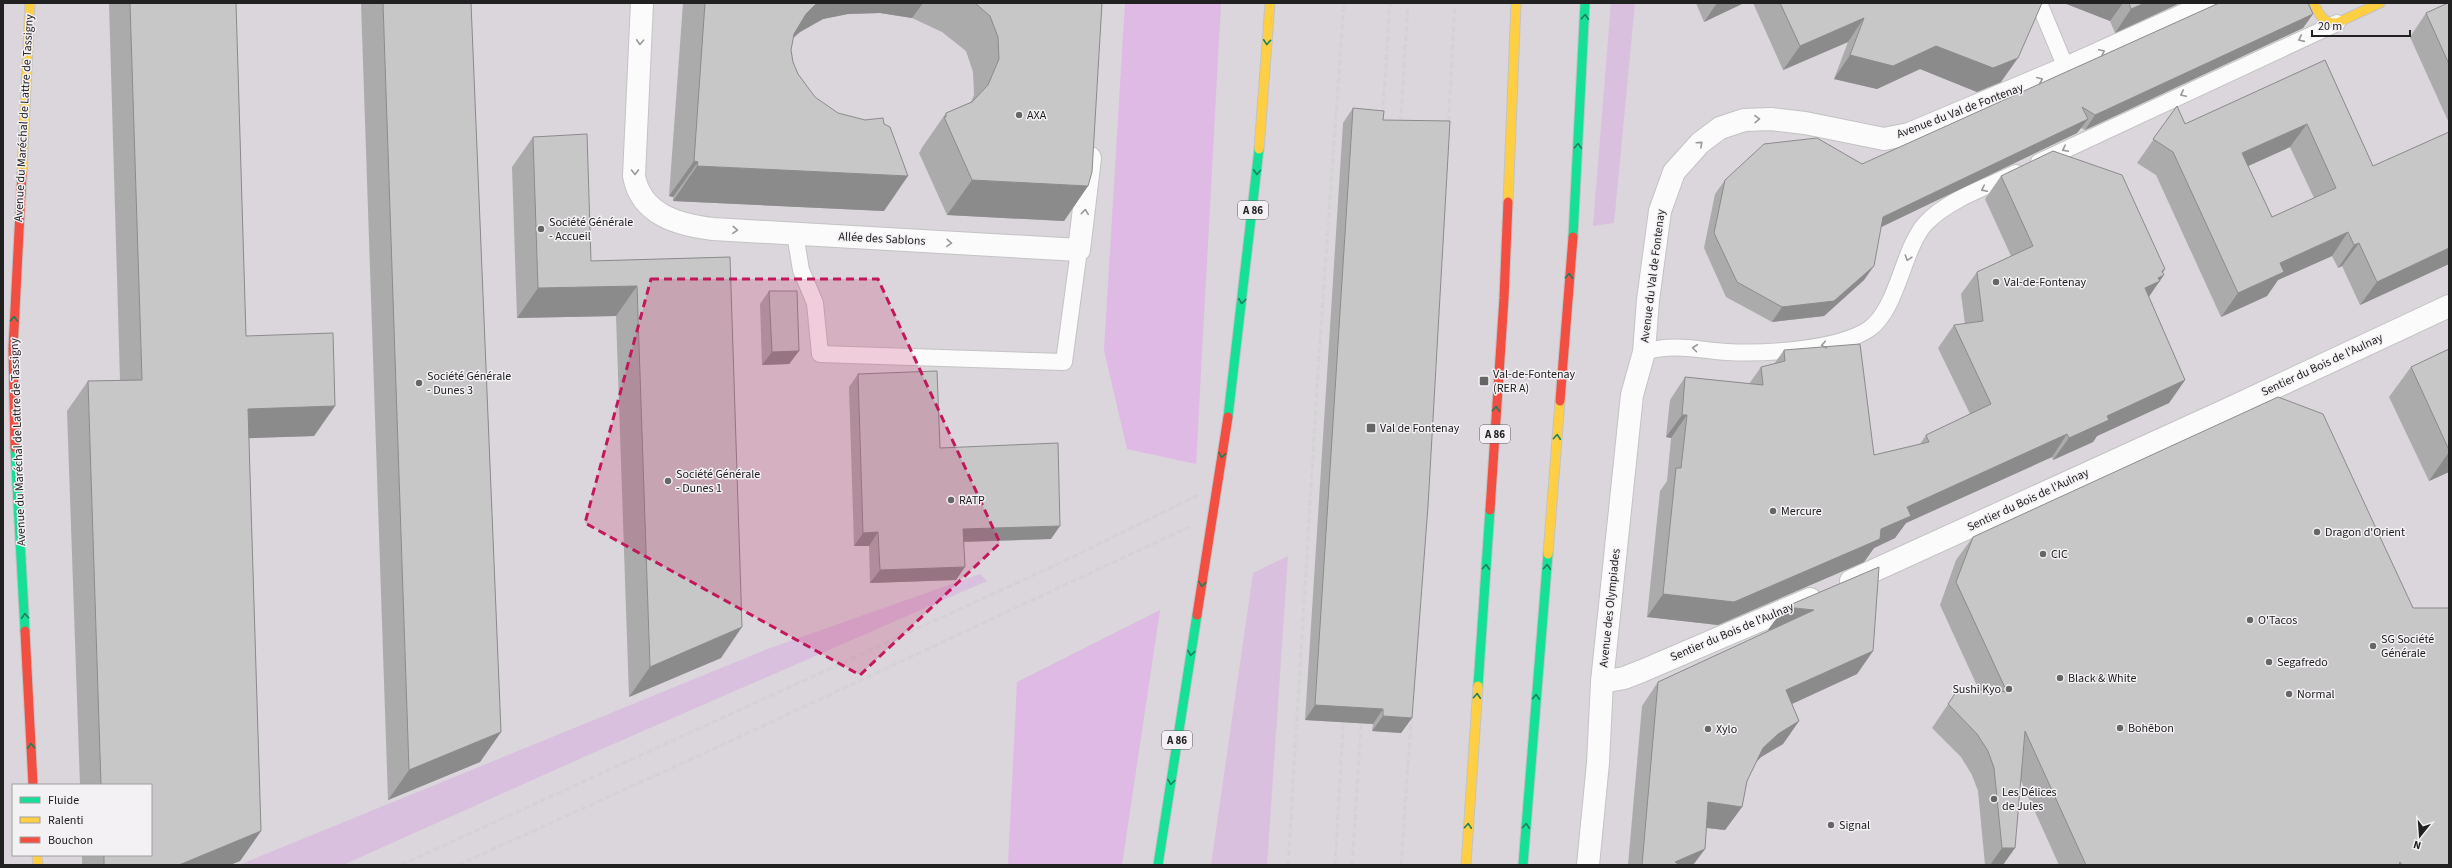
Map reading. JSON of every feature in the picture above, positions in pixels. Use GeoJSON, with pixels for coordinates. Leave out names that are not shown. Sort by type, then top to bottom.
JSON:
{"type":"FeatureCollection","features":[{"type":"Feature","properties":{"kind":"main road","name":"Avenue du Maréchal de Lattre de Tassigny"},"geometry":{"type":"LineString","coordinates":[[30,3],[13,349],[14,421],[33,784]]}},
{"type":"Feature","properties":{"kind":"main road","name":"A 86"},"geometry":{"type":"LineString","coordinates":[[1158,865],[1228,417],[1257,179],[1270,3]]}},
{"type":"Feature","properties":{"kind":"main road","name":"A 86"},"geometry":{"type":"LineString","coordinates":[[1466,865],[1504,298],[1516,3]]}},
{"type":"Feature","properties":{"kind":"main road"},"geometry":{"type":"LineString","coordinates":[[1523,865],[1575,206],[1585,3]]}},
{"type":"Feature","properties":{"kind":"main road"},"geometry":{"type":"LineString","coordinates":[[2314,3],[2324,22],[2337,23]]}},
{"type":"Feature","properties":{"kind":"main road","name":"Avenue du Val de Fontenay"},"geometry":{"type":"LineString","coordinates":[[2337,23],[2380,3]]}},
{"type":"Feature","properties":{"kind":"street","name":"Allée des Sablons"},"geometry":{"type":"LineString","coordinates":[[642,3],[634,176],[641,196],[659,214],[676,223],[713,229],[1079,250]]}},
{"type":"Feature","properties":{"kind":"street","name":"Avenue du Val de Fontenay"},"geometry":{"type":"LineString","coordinates":[[1644,352],[1648,300],[1660,211],[1668,185],[1674,172],[1682,162],[1700,143],[1720,128],[1744,120],[1771,119],[1836,129],[1869,137],[1896,138],[1965,112],[2211,3]]}},
{"type":"Feature","properties":{"kind":"street"},"geometry":{"type":"LineString","coordinates":[[1079,250],[1092,139]]}},
{"type":"Feature","properties":{"kind":"street","name":"Sentier du Bois de l'Aulnay"},"geometry":{"type":"LineString","coordinates":[[1602,682],[1624,678],[1642,671],[1918,553],[2449,306]]}},
{"type":"Feature","properties":{"kind":"street","name":"Avenue des Olympiades"},"geometry":{"type":"LineString","coordinates":[[1588,865],[1598,763],[1602,682],[1632,395],[1644,352]]}},
{"type":"Feature","properties":{"kind":"lane"},"geometry":{"type":"LineString","coordinates":[[2039,3],[2066,68]]}},
{"type":"Feature","properties":{"kind":"lane","name":"Avenue du Val de Fontenay"},"geometry":{"type":"LineString","coordinates":[[1644,352],[1663,346],[1744,353],[1809,348],[1832,343],[1869,329],[1882,313],[1896,287],[1911,249],[1926,223],[1947,207],[2104,131],[2337,23]]}},
{"type":"Feature","properties":{"kind":"lane"},"geometry":{"type":"LineString","coordinates":[[796,234],[801,270],[815,303],[820,354],[1064,362],[1079,250]]}},
{"type":"Feature","properties":{"kind":"highlighted area"},"geometry":{"type":"Polygon","coordinates":[[[651,279],[878,279],[1000,543],[860,675],[585,523],[651,279]]]}},
{"type":"Feature","properties":{"kind":"shaded area"},"geometry":{"type":"Polygon","coordinates":[[[3,3],[2449,3],[2449,865],[3,865],[3,3]]]}},
{"type":"Feature","properties":{"kind":"shaded area"},"geometry":{"type":"Polygon","coordinates":[[[1125,3],[1221,3],[1196,464],[1127,449],[1104,350],[1125,3]]]}},
{"type":"Feature","properties":{"kind":"shaded area"},"geometry":{"type":"Polygon","coordinates":[[[1611,3],[1635,3],[1614,223],[1593,226],[1611,3]]]}},
{"type":"Feature","properties":{"kind":"shaded area"},"geometry":{"type":"Polygon","coordinates":[[[1288,556],[1267,865],[1211,865],[1253,573],[1288,556]]]}},
{"type":"Feature","properties":{"kind":"shaded area"},"geometry":{"type":"Polygon","coordinates":[[[980,574],[987,581],[586,756],[343,865],[239,865],[770,648],[980,574]]]}},
{"type":"Feature","properties":{"kind":"shaded area"},"geometry":{"type":"Polygon","coordinates":[[[1160,610],[1122,865],[1008,865],[1017,682],[1160,610]]]}},
{"type":"Feature","properties":{"kind":"building"},"geometry":{"type":"Polygon","coordinates":[[[130,3],[236,3],[246,336],[333,333],[335,406],[248,409],[261,831],[179,865],[104,865],[104,856],[152,856],[152,784],[101,784],[88,381],[142,380],[130,3]]]}},
{"type":"Feature","properties":{"kind":"building","name":"Société Générale - Dunes 3"},"geometry":{"type":"Polygon","coordinates":[[[383,3],[471,3],[501,732],[409,770],[383,3]]]}},
{"type":"Feature","properties":{"kind":"building"},"geometry":{"type":"Polygon","coordinates":[[[705,3],[817,3],[806,14],[794,34],[791,50],[793,62],[798,74],[815,97],[838,113],[865,120],[883,118],[884,124],[890,127],[908,176],[697,166],[698,162],[694,161],[705,3]]]}},
{"type":"Feature","properties":{"kind":"building"},"geometry":{"type":"Polygon","coordinates":[[[975,3],[1102,3],[1092,172],[1088,186],[972,180],[944,117],[946,117],[946,113],[972,102],[988,85],[999,59],[998,37],[990,16],[975,3]]]}},
{"type":"Feature","properties":{"kind":"building"},"geometry":{"type":"Polygon","coordinates":[[[1780,3],[2042,3],[2018,58],[1993,68],[1936,46],[1893,66],[1850,55],[1864,18],[1800,46],[1780,3]]]}},
{"type":"Feature","properties":{"kind":"building"},"geometry":{"type":"Polygon","coordinates":[[[2129,3],[2145,3],[2131,9],[2129,3]]]}},
{"type":"Feature","properties":{"kind":"building"},"geometry":{"type":"Polygon","coordinates":[[[2219,3],[2308,3],[2313,14],[2095,115],[2082,107],[2088,119],[1883,217],[1874,266],[1834,301],[1782,307],[1737,282],[1714,233],[1725,180],[1764,144],[1817,138],[1862,164],[2219,3]]]}},
{"type":"Feature","properties":{"kind":"building"},"geometry":{"type":"Polygon","coordinates":[[[2449,3],[2449,64],[2426,13],[2449,3]]]}},
{"type":"Feature","properties":{"kind":"building"},"geometry":{"type":"Polygon","coordinates":[[[2325,60],[2373,166],[2449,132],[2449,248],[2377,282],[2359,243],[2354,245],[2348,232],[2280,263],[2284,272],[2238,293],[2173,152],[2153,139],[2177,106],[2185,124],[2325,60]],[[2307,124],[2242,153],[2272,217],[2336,188],[2307,124]]]}},
{"type":"Feature","properties":{"kind":"building"},"geometry":{"type":"Polygon","coordinates":[[[1353,108],[1384,111],[1383,120],[1450,121],[1428,506],[1412,718],[1383,716],[1383,709],[1315,705],[1353,108]]]}},
{"type":"Feature","properties":{"kind":"building"},"geometry":{"type":"Polygon","coordinates":[[[587,134],[591,261],[730,257],[742,627],[650,667],[637,286],[538,288],[533,137],[587,134]]]}},
{"type":"Feature","properties":{"kind":"building"},"geometry":{"type":"Polygon","coordinates":[[[2053,151],[2122,175],[2165,269],[2162,271],[2164,275],[2158,278],[2160,281],[2145,288],[2185,380],[2107,416],[2109,420],[2069,438],[2067,434],[1907,507],[1911,516],[1881,529],[1880,539],[1734,602],[1663,594],[1676,468],[1681,468],[1687,415],[1682,415],[1685,377],[1763,385],[1761,367],[1785,361],[1784,350],[1860,344],[1874,455],[1929,442],[1926,435],[1991,404],[1954,325],[1983,321],[1977,272],[2033,246],[2001,176],[2053,151]]]}},
{"type":"Feature","properties":{"kind":"building"},"geometry":{"type":"Polygon","coordinates":[[[769,291],[797,291],[799,351],[772,352],[769,291]]]}},
{"type":"Feature","properties":{"kind":"building"},"geometry":{"type":"Polygon","coordinates":[[[2449,349],[2449,450],[2411,367],[2449,349]]]}},
{"type":"Feature","properties":{"kind":"building","name":"RATP"},"geometry":{"type":"Polygon","coordinates":[[[937,371],[940,448],[1058,443],[1060,526],[963,529],[965,567],[880,570],[878,532],[863,533],[858,374],[937,371]]]}},
{"type":"Feature","properties":{"kind":"building"},"geometry":{"type":"Polygon","coordinates":[[[2278,397],[2323,414],[2413,608],[2449,608],[2449,865],[2402,865],[2400,862],[2399,865],[2086,865],[2025,731],[2015,848],[2002,848],[1994,768],[1988,751],[1977,734],[1948,704],[1959,688],[2007,692],[1956,582],[1973,537],[2278,397]]]}},
{"type":"Feature","properties":{"kind":"building","name":"Xylo"},"geometry":{"type":"Polygon","coordinates":[[[1879,567],[1873,651],[1786,690],[1799,721],[1778,734],[1763,748],[1747,781],[1742,807],[1708,802],[1705,849],[1675,862],[1680,865],[1642,865],[1658,682],[1814,610],[1785,607],[1879,567]]]}},
{"type":"Feature","properties":{"kind":"railway"},"geometry":{"type":"LineString","coordinates":[[1288,865],[1320,340],[1344,3]]}},
{"type":"Feature","properties":{"kind":"railway"},"geometry":{"type":"LineString","coordinates":[[1382,123],[1390,3]]}},
{"type":"Feature","properties":{"kind":"railway"},"geometry":{"type":"LineString","coordinates":[[1400,131],[1408,3]]}},
{"type":"Feature","properties":{"kind":"railway"},"geometry":{"type":"LineString","coordinates":[[1448,131],[1455,3]]}},
{"type":"Feature","properties":{"kind":"railway"},"geometry":{"type":"LineString","coordinates":[[401,865],[1058,564],[1198,495]]}},
{"type":"Feature","properties":{"kind":"railway"},"geometry":{"type":"LineString","coordinates":[[458,865],[694,758],[1189,527]]}},
{"type":"Feature","properties":{"kind":"railway"},"geometry":{"type":"LineString","coordinates":[[1401,865],[1412,707]]}},
{"type":"Feature","properties":{"kind":"railway"},"geometry":{"type":"LineString","coordinates":[[1335,865],[1344,711]]}},
{"type":"Feature","properties":{"kind":"railway"},"geometry":{"type":"LineString","coordinates":[[1352,865],[1362,712]]}},
{"type":"Feature","properties":{"kind":"traffic: fast"},"geometry":{"type":"LineString","coordinates":[[1573,237],[1585,3]]}},
{"type":"Feature","properties":{"kind":"traffic: fast"},"geometry":{"type":"LineString","coordinates":[[1228,417],[1259,149]]}},
{"type":"Feature","properties":{"kind":"traffic: fast"},"geometry":{"type":"LineString","coordinates":[[15,448],[25,631]]}},
{"type":"Feature","properties":{"kind":"traffic: fast"},"geometry":{"type":"LineString","coordinates":[[1478,686],[1490,510]]}},
{"type":"Feature","properties":{"kind":"traffic: fast"},"geometry":{"type":"LineString","coordinates":[[1523,865],[1548,554]]}},
{"type":"Feature","properties":{"kind":"traffic: fast"},"geometry":{"type":"LineString","coordinates":[[1158,865],[1197,615]]}},
{"type":"Feature","properties":{"kind":"traffic: slow"},"geometry":{"type":"LineString","coordinates":[[22,173],[30,3]]}},
{"type":"Feature","properties":{"kind":"traffic: slow"},"geometry":{"type":"LineString","coordinates":[[1259,149],[1270,3]]}},
{"type":"Feature","properties":{"kind":"traffic: slow"},"geometry":{"type":"LineString","coordinates":[[1508,202],[1516,3]]}},
{"type":"Feature","properties":{"kind":"traffic: slow"},"geometry":{"type":"LineString","coordinates":[[2314,3],[2322,18],[2332,23],[2337,23],[2380,3]]}},
{"type":"Feature","properties":{"kind":"traffic: slow"},"geometry":{"type":"LineString","coordinates":[[1548,554],[1560,401]]}},
{"type":"Feature","properties":{"kind":"traffic: slow"},"geometry":{"type":"LineString","coordinates":[[1466,865],[1478,686]]}},
{"type":"Feature","properties":{"kind":"traffic: slow"},"geometry":{"type":"LineString","coordinates":[[37,856],[38,865]]}},
{"type":"Feature","properties":{"kind":"traffic: jam"},"geometry":{"type":"LineString","coordinates":[[15,448],[13,349],[22,173]]}},
{"type":"Feature","properties":{"kind":"traffic: jam"},"geometry":{"type":"LineString","coordinates":[[1490,510],[1504,298],[1508,202]]}},
{"type":"Feature","properties":{"kind":"traffic: jam"},"geometry":{"type":"LineString","coordinates":[[1560,401],[1573,237]]}},
{"type":"Feature","properties":{"kind":"traffic: jam"},"geometry":{"type":"LineString","coordinates":[[1197,615],[1228,417]]}},
{"type":"Feature","properties":{"kind":"traffic: jam"},"geometry":{"type":"LineString","coordinates":[[25,631],[33,784]]}},
{"type":"Feature","properties":{"kind":"place","name":"AXA"},"geometry":{"type":"Point","coordinates":[1019,115]}},
{"type":"Feature","properties":{"kind":"place","name":"Société Générale - Accueil"},"geometry":{"type":"Point","coordinates":[541,229]}},
{"type":"Feature","properties":{"kind":"place","name":"Val-de-Fontenay"},"geometry":{"type":"Point","coordinates":[1996,282]}},
{"type":"Feature","properties":{"kind":"place","name":"Val-de-Fontenay (RER A)"},"geometry":{"type":"Point","coordinates":[1484,381]}},
{"type":"Feature","properties":{"kind":"place","name":"Société Générale - Dunes 3"},"geometry":{"type":"Point","coordinates":[419,383]}},
{"type":"Feature","properties":{"kind":"place","name":"Val de Fontenay"},"geometry":{"type":"Point","coordinates":[1371,428]}},
{"type":"Feature","properties":{"kind":"place","name":"Société Générale - Dunes 1"},"geometry":{"type":"Point","coordinates":[668,481]}},
{"type":"Feature","properties":{"kind":"place","name":"RATP"},"geometry":{"type":"Point","coordinates":[951,500]}},
{"type":"Feature","properties":{"kind":"place","name":"Mercure"},"geometry":{"type":"Point","coordinates":[1773,511]}},
{"type":"Feature","properties":{"kind":"place","name":"Dragon d'Orient"},"geometry":{"type":"Point","coordinates":[2317,532]}},
{"type":"Feature","properties":{"kind":"place","name":"CIC"},"geometry":{"type":"Point","coordinates":[2043,554]}},
{"type":"Feature","properties":{"kind":"place","name":"O'Tacos"},"geometry":{"type":"Point","coordinates":[2250,620]}},
{"type":"Feature","properties":{"kind":"place","name":"SG Société Générale"},"geometry":{"type":"Point","coordinates":[2373,646]}},
{"type":"Feature","properties":{"kind":"place","name":"Segafredo"},"geometry":{"type":"Point","coordinates":[2269,662]}},
{"type":"Feature","properties":{"kind":"place","name":"Black & White"},"geometry":{"type":"Point","coordinates":[2060,678]}},
{"type":"Feature","properties":{"kind":"place","name":"Sushi Kyo"},"geometry":{"type":"Point","coordinates":[2009,689]}},
{"type":"Feature","properties":{"kind":"place","name":"Normal"},"geometry":{"type":"Point","coordinates":[2289,694]}},
{"type":"Feature","properties":{"kind":"place","name":"Bohēbon"},"geometry":{"type":"Point","coordinates":[2120,728]}},
{"type":"Feature","properties":{"kind":"place","name":"Xylo"},"geometry":{"type":"Point","coordinates":[1708,729]}},
{"type":"Feature","properties":{"kind":"place","name":"Les Délices de Jules"},"geometry":{"type":"Point","coordinates":[1994,799]}},
{"type":"Feature","properties":{"kind":"place","name":"Signal"},"geometry":{"type":"Point","coordinates":[1831,825]}}]}
